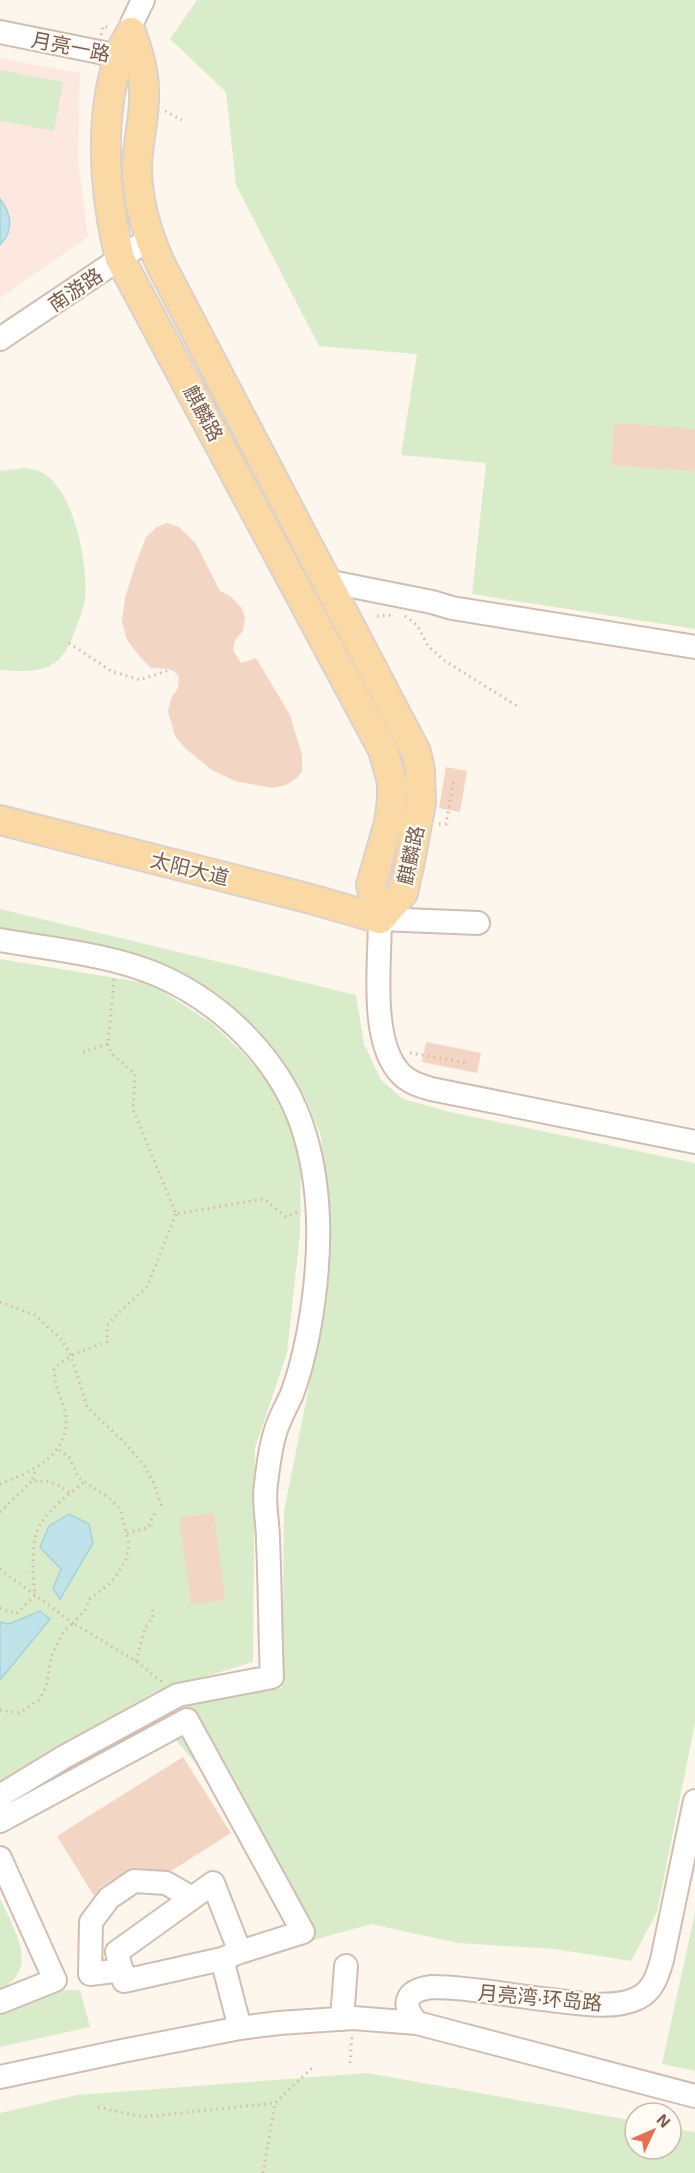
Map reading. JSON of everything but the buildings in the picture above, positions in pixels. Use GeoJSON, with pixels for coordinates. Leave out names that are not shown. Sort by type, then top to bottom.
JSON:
{"type":"FeatureCollection","features":[{"type":"Feature","properties":{"kind":"main road","name":"麒麟路"},"geometry":{"type":"LineString","coordinates":[[131,49],[144,99],[137,166],[141,211],[149,239],[416,752],[420,770],[421,803],[403,893],[380,920]]}},
{"type":"Feature","properties":{"kind":"main road","name":"麒麟路"},"geometry":{"type":"LineString","coordinates":[[131,49],[111,93],[107,147],[110,217],[120,259],[383,750],[392,782],[392,800],[389,823],[371,885],[380,920]]}},
{"type":"Feature","properties":{"kind":"main road","name":"太阳大道"},"geometry":{"type":"LineString","coordinates":[[0,820],[311,899],[380,920]]}},
{"type":"Feature","properties":{"kind":"street","name":"麒麟路"},"geometry":{"type":"LineString","coordinates":[[131,49],[132,24],[142,0]]}},
{"type":"Feature","properties":{"kind":"street","name":"月亮一路"},"geometry":{"type":"LineString","coordinates":[[0,33],[131,49]]}},
{"type":"Feature","properties":{"kind":"street","name":"南游路"},"geometry":{"type":"LineString","coordinates":[[0,339],[149,239]]}},
{"type":"Feature","properties":{"kind":"street"},"geometry":{"type":"LineString","coordinates":[[326,581],[452,608],[695,646]]}},
{"type":"Feature","properties":{"kind":"street"},"geometry":{"type":"LineString","coordinates":[[478,923],[380,920],[379,998],[386,1048],[392,1062],[403,1076],[431,1089],[695,1142]]}},
{"type":"Feature","properties":{"kind":"street"},"geometry":{"type":"LineString","coordinates":[[0,940],[116,962],[155,974],[193,995],[236,1027],[261,1053],[283,1086],[299,1118],[311,1157],[317,1204],[315,1288],[308,1336],[295,1385],[275,1432],[265,1487],[272,1677],[178,1695],[64,1757],[3,1794],[0,1800]]}},
{"type":"Feature","properties":{"kind":"street"},"geometry":{"type":"LineString","coordinates":[[0,1821],[187,1720],[303,1932],[231,1955],[124,1981],[117,1952],[213,1883],[231,1955],[240,2028]]}},
{"type":"Feature","properties":{"kind":"street","name":"月亮湾·环岛路"},"geometry":{"type":"LineString","coordinates":[[417,2023],[407,2009],[407,2003],[412,1994],[423,1988],[440,1987],[593,2005],[628,2001],[644,1994],[656,1979],[662,1960],[695,1801]]}},
{"type":"Feature","properties":{"kind":"street"},"geometry":{"type":"LineString","coordinates":[[0,1858],[55,1980]]}},
{"type":"Feature","properties":{"kind":"street"},"geometry":{"type":"LineString","coordinates":[[90,1974],[91,1922],[109,1898],[134,1881],[166,1883],[192,1898]]}},
{"type":"Feature","properties":{"kind":"street"},"geometry":{"type":"LineString","coordinates":[[346,1966],[347,2018]]}},
{"type":"Feature","properties":{"kind":"street"},"geometry":{"type":"LineString","coordinates":[[0,2002],[55,1980],[122,1970]]}},
{"type":"Feature","properties":{"kind":"street"},"geometry":{"type":"LineString","coordinates":[[0,2077],[122,2050],[240,2028],[347,2018],[417,2023],[693,2096]]}},
{"type":"Feature","properties":{"kind":"path"},"geometry":{"type":"LineString","coordinates":[[403,614],[417,624],[428,646],[445,661],[517,706]]}},
{"type":"Feature","properties":{"kind":"path"},"geometry":{"type":"LineString","coordinates":[[377,616],[394,615]]}},
{"type":"Feature","properties":{"kind":"path"},"geometry":{"type":"LineString","coordinates":[[69,643],[111,671],[140,680],[172,669]]}},
{"type":"Feature","properties":{"kind":"path"},"geometry":{"type":"LineString","coordinates":[[0,1484],[36,1469],[58,1449],[64,1435],[66,1419],[56,1386],[54,1370],[61,1361],[107,1342],[107,1326],[147,1287],[176,1214],[133,1109],[135,1074],[111,1053],[108,1044],[116,962]]}},
{"type":"Feature","properties":{"kind":"path"},"geometry":{"type":"LineString","coordinates":[[83,1052],[108,1044]]}},
{"type":"Feature","properties":{"kind":"path"},"geometry":{"type":"LineString","coordinates":[[386,1048],[467,1063]]}},
{"type":"Feature","properties":{"kind":"path"},"geometry":{"type":"LineString","coordinates":[[176,1214],[264,1199],[286,1217],[317,1204]]}},
{"type":"Feature","properties":{"kind":"path"},"geometry":{"type":"LineString","coordinates":[[0,1302],[35,1315],[62,1340],[71,1356],[87,1407],[126,1444],[143,1464],[153,1481],[163,1510]]}},
{"type":"Feature","properties":{"kind":"path"},"geometry":{"type":"LineString","coordinates":[[0,1710],[18,1713],[39,1700],[46,1687],[52,1654],[65,1630],[85,1610],[90,1599],[109,1584],[126,1559],[129,1544],[120,1509],[99,1490],[79,1479],[69,1457],[58,1449]]}},
{"type":"Feature","properties":{"kind":"path"},"geometry":{"type":"LineString","coordinates":[[0,1512],[32,1481],[36,1469]]}},
{"type":"Feature","properties":{"kind":"path"},"geometry":{"type":"LineString","coordinates":[[32,1481],[44,1480],[58,1484],[70,1493]]}},
{"type":"Feature","properties":{"kind":"path"},"geometry":{"type":"LineString","coordinates":[[0,1608],[16,1614],[35,1595],[32,1560],[39,1525],[84,1482]]}},
{"type":"Feature","properties":{"kind":"path"},"geometry":{"type":"LineString","coordinates":[[127,1533],[148,1528],[155,1512]]}},
{"type":"Feature","properties":{"kind":"path"},"geometry":{"type":"LineString","coordinates":[[0,1569],[74,1623],[136,1661],[178,1695]]}},
{"type":"Feature","properties":{"kind":"path"},"geometry":{"type":"LineString","coordinates":[[136,1661],[145,1628],[153,1617],[152,1607]]}},
{"type":"Feature","properties":{"kind":"path"},"geometry":{"type":"LineString","coordinates":[[347,2018],[350,2063]]}},
{"type":"Feature","properties":{"kind":"path"},"geometry":{"type":"LineString","coordinates":[[263,2173],[275,2103],[314,2066]]}},
{"type":"Feature","properties":{"kind":"path"},"geometry":{"type":"LineString","coordinates":[[98,2107],[142,2117],[275,2103]]}},
{"type":"Feature","properties":{"kind":"shaded area"},"geometry":{"type":"Polygon","coordinates":[[[0,58],[80,73],[78,160],[88,237],[0,298],[0,58]]]}},
{"type":"Feature","properties":{"kind":"green space"},"geometry":{"type":"Polygon","coordinates":[[[197,0],[695,0],[695,629],[472,594],[486,463],[401,455],[417,354],[319,346],[236,185],[226,92],[170,39],[197,0]]]}},
{"type":"Feature","properties":{"kind":"green space"},"geometry":{"type":"Polygon","coordinates":[[[0,70],[63,82],[54,131],[0,121],[0,70]]]}},
{"type":"Feature","properties":{"kind":"green space"},"geometry":{"type":"Polygon","coordinates":[[[24,468],[46,475],[65,498],[82,550],[85,598],[70,643],[55,663],[32,671],[0,670],[0,471],[24,468]]]}},
{"type":"Feature","properties":{"kind":"green space"},"geometry":{"type":"Polygon","coordinates":[[[0,909],[356,995],[364,1044],[381,1080],[403,1099],[450,1112],[695,1163],[695,1723],[657,1912],[631,1961],[555,1949],[458,1943],[371,1924],[296,1945],[244,1820],[158,1719],[210,1696],[282,1688],[284,1511],[316,1351],[328,1210],[321,1136],[305,1097],[282,1059],[255,1026],[199,983],[168,969],[0,927],[0,909]]]}},
{"type":"Feature","properties":{"kind":"green space"},"geometry":{"type":"Polygon","coordinates":[[[0,959],[152,984],[211,1023],[241,1051],[269,1083],[291,1128],[301,1166],[300,1234],[287,1353],[255,1448],[253,1662],[155,1692],[8,1779],[0,1787],[0,959]]]}},
{"type":"Feature","properties":{"kind":"green space"},"geometry":{"type":"Polygon","coordinates":[[[0,1899],[17,1935],[22,1960],[19,1971],[12,1981],[0,1989],[0,1899]]]}},
{"type":"Feature","properties":{"kind":"green space"},"geometry":{"type":"Polygon","coordinates":[[[695,1913],[695,2071],[662,2064],[695,1913]]]}},
{"type":"Feature","properties":{"kind":"green space"},"geometry":{"type":"Polygon","coordinates":[[[65,1990],[80,1990],[90,2027],[0,2047],[0,2015],[65,1990]]]}},
{"type":"Feature","properties":{"kind":"green space"},"geometry":{"type":"Polygon","coordinates":[[[368,2073],[623,2119],[623,2161],[683,2161],[683,2130],[695,2132],[695,2173],[0,2173],[0,2113],[77,2095],[368,2073]]]}},
{"type":"Feature","properties":{"kind":"water"},"geometry":{"type":"Polygon","coordinates":[[[0,199],[10,222],[8,234],[0,245],[0,199]]]}},
{"type":"Feature","properties":{"kind":"water"},"geometry":{"type":"Polygon","coordinates":[[[69,1514],[89,1524],[93,1543],[60,1599],[53,1589],[61,1569],[40,1547],[49,1526],[69,1514]]]}},
{"type":"Feature","properties":{"kind":"water"},"geometry":{"type":"Polygon","coordinates":[[[40,1611],[50,1619],[0,1680],[0,1622],[9,1624],[40,1611]]]}}]}
